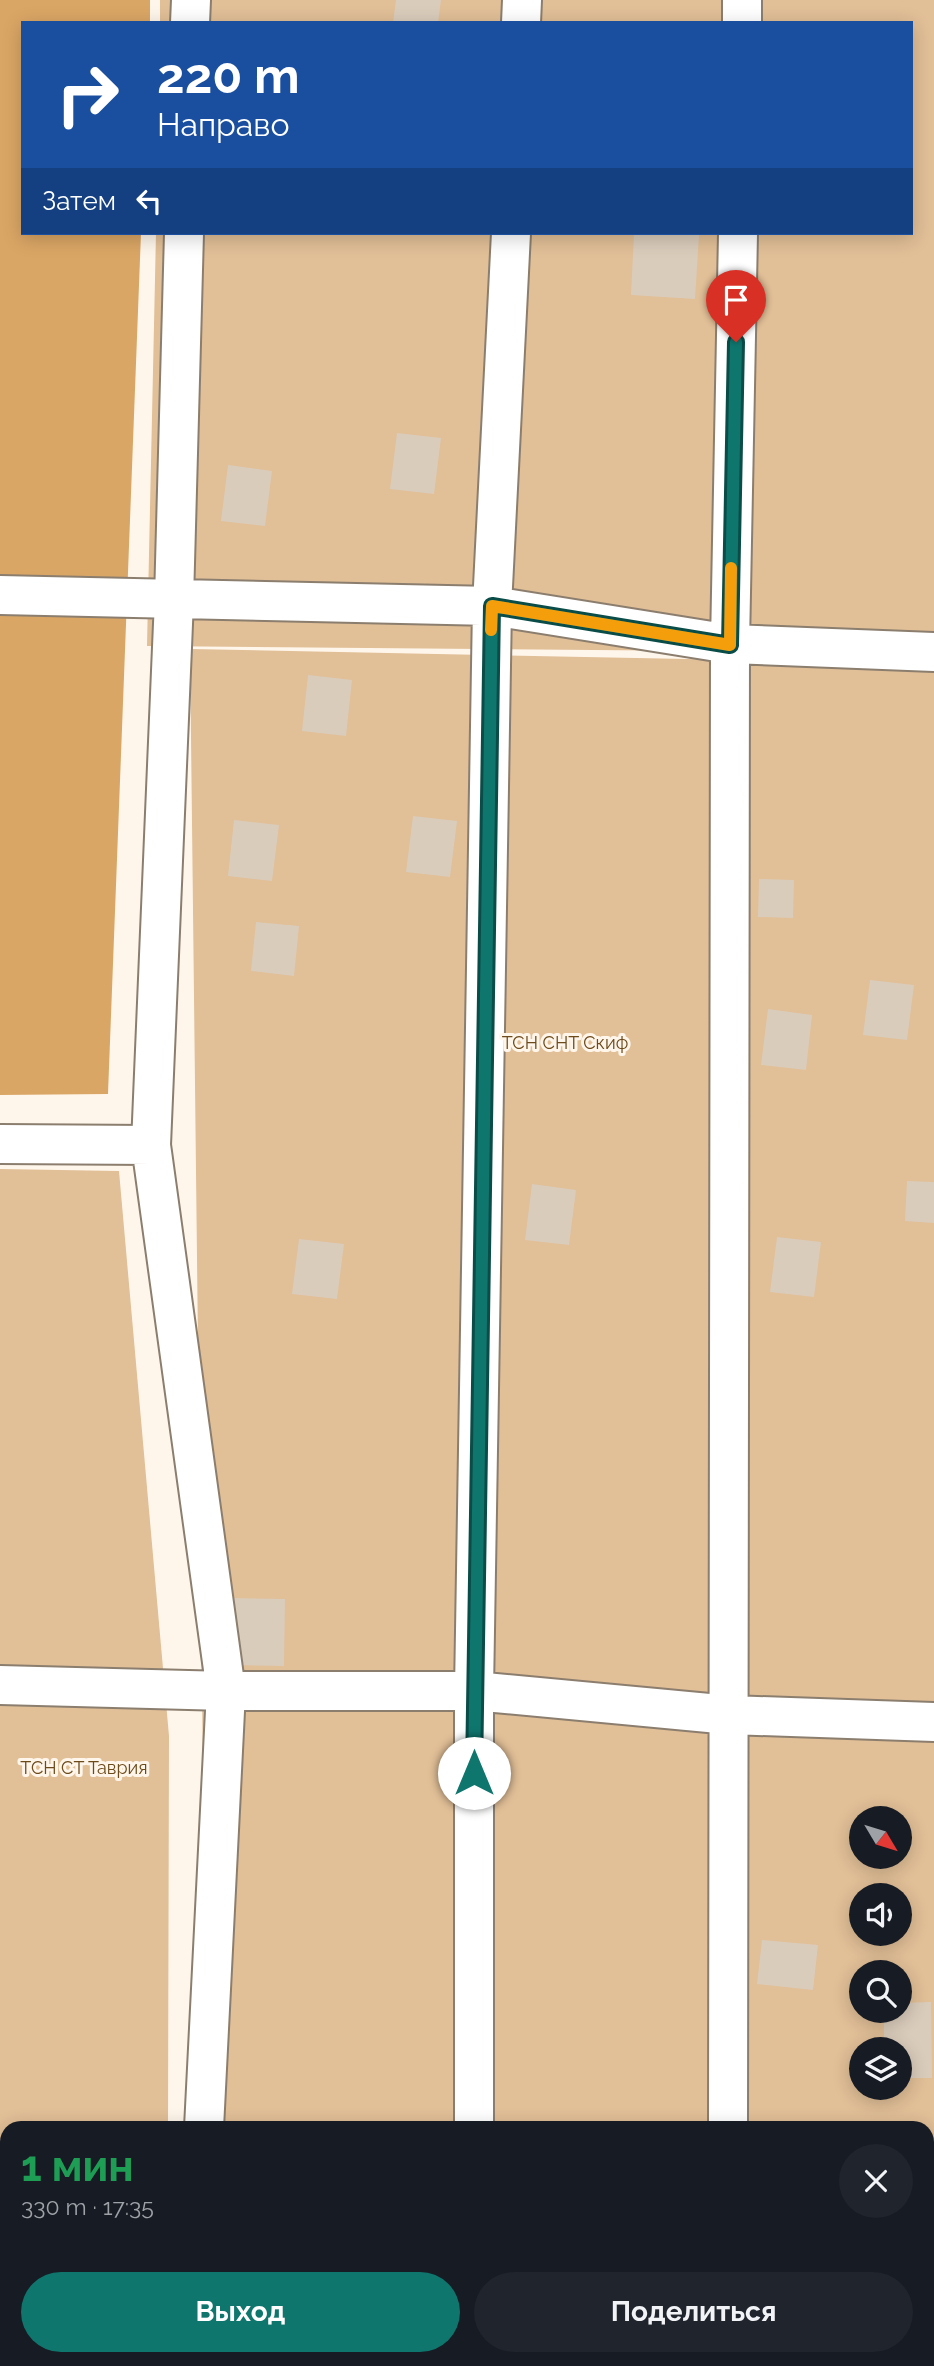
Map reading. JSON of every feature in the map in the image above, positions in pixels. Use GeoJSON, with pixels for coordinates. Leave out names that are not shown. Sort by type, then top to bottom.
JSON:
{"type":"FeatureCollection","features":[{"type":"Feature","properties":{"kind":"street"},"geometry":{"type":"LineString","coordinates":[[190,21],[191,0]]}},
{"type":"Feature","properties":{"kind":"street"},"geometry":{"type":"LineString","coordinates":[[521,21],[522,0]]}},
{"type":"Feature","properties":{"kind":"street"},"geometry":{"type":"LineString","coordinates":[[742,0],[742,21]]}},
{"type":"Feature","properties":{"kind":"street"},"geometry":{"type":"LineString","coordinates":[[184,235],[174,600],[151,1146],[226,1691],[204,2121]]}},
{"type":"Feature","properties":{"kind":"street"},"geometry":{"type":"LineString","coordinates":[[474,2121],[474,1691],[492,606],[511,235]]}},
{"type":"Feature","properties":{"kind":"street"},"geometry":{"type":"LineString","coordinates":[[728,2121],[730,645],[738,235]]}},
{"type":"Feature","properties":{"kind":"street"},"geometry":{"type":"LineString","coordinates":[[0,595],[492,606],[730,645],[934,652]]}},
{"type":"Feature","properties":{"kind":"street"},"geometry":{"type":"LineString","coordinates":[[0,1144],[151,1146]]}},
{"type":"Feature","properties":{"kind":"street"},"geometry":{"type":"LineString","coordinates":[[0,1685],[226,1691],[474,1691],[730,1716],[934,1722]]}},
{"type":"Feature","properties":{"kind":"green space"},"geometry":{"type":"Polygon","coordinates":[[[160,0],[934,0],[934,653],[147,646],[156,235],[913,235],[913,21],[160,21],[160,0]]]}},
{"type":"Feature","properties":{"kind":"green space","name":"ТСН СНТ Скиф"},"geometry":{"type":"Polygon","coordinates":[[[190,649],[934,664],[934,2121],[207,2121],[190,649]]]}},
{"type":"Feature","properties":{"kind":"green space","name":"ТСН СТ Таврия"},"geometry":{"type":"Polygon","coordinates":[[[0,1169],[119,1171],[169,1736],[168,2121],[0,2121],[0,1169]]]}},
{"type":"Feature","properties":{"kind":"shaded area"},"geometry":{"type":"Polygon","coordinates":[[[0,0],[150,0],[150,21],[21,21],[21,235],[141,235],[108,1094],[0,1095],[0,0]]]}},
{"type":"Feature","properties":{"kind":"building"},"geometry":{"type":"Polygon","coordinates":[[[396,0],[441,0],[438,21],[393,21],[396,0]]]}},
{"type":"Feature","properties":{"kind":"building"},"geometry":{"type":"Polygon","coordinates":[[[634,235],[699,235],[695,299],[631,295],[634,235]]]}},
{"type":"Feature","properties":{"kind":"building"},"geometry":{"type":"Polygon","coordinates":[[[397,433],[441,438],[434,494],[390,489],[397,433]]]}},
{"type":"Feature","properties":{"kind":"building"},"geometry":{"type":"Polygon","coordinates":[[[228,465],[272,471],[265,526],[221,521],[228,465]]]}},
{"type":"Feature","properties":{"kind":"building"},"geometry":{"type":"Polygon","coordinates":[[[308,675],[352,680],[346,736],[302,731],[308,675]]]}},
{"type":"Feature","properties":{"kind":"building"},"geometry":{"type":"Polygon","coordinates":[[[413,816],[457,821],[450,877],[406,872],[413,816]]]}},
{"type":"Feature","properties":{"kind":"building"},"geometry":{"type":"Polygon","coordinates":[[[234,820],[279,825],[272,881],[228,876],[234,820]]]}},
{"type":"Feature","properties":{"kind":"building"},"geometry":{"type":"Polygon","coordinates":[[[759,879],[794,880],[793,918],[758,917],[759,879]]]}},
{"type":"Feature","properties":{"kind":"building"},"geometry":{"type":"Polygon","coordinates":[[[256,922],[299,926],[294,976],[251,971],[256,922]]]}},
{"type":"Feature","properties":{"kind":"building"},"geometry":{"type":"Polygon","coordinates":[[[870,980],[914,985],[907,1040],[863,1035],[870,980]]]}},
{"type":"Feature","properties":{"kind":"building"},"geometry":{"type":"Polygon","coordinates":[[[768,1009],[812,1015],[806,1070],[761,1065],[768,1009]]]}},
{"type":"Feature","properties":{"kind":"building"},"geometry":{"type":"Polygon","coordinates":[[[907,1181],[934,1182],[934,1223],[905,1221],[907,1181]]]}},
{"type":"Feature","properties":{"kind":"building"},"geometry":{"type":"Polygon","coordinates":[[[532,1184],[576,1190],[569,1245],[525,1240],[532,1184]]]}},
{"type":"Feature","properties":{"kind":"building"},"geometry":{"type":"Polygon","coordinates":[[[777,1237],[821,1242],[814,1297],[770,1292],[777,1237]]]}},
{"type":"Feature","properties":{"kind":"building"},"geometry":{"type":"Polygon","coordinates":[[[299,1239],[344,1244],[337,1299],[292,1294],[299,1239]]]}},
{"type":"Feature","properties":{"kind":"building"},"geometry":{"type":"Polygon","coordinates":[[[230,1598],[285,1599],[284,1666],[228,1665],[230,1598]]]}},
{"type":"Feature","properties":{"kind":"building"},"geometry":{"type":"Polygon","coordinates":[[[762,1940],[818,1945],[813,1990],[757,1984],[762,1940]]]}},
{"type":"Feature","properties":{"kind":"building"},"geometry":{"type":"Polygon","coordinates":[[[931,2002],[932,2078],[912,2078],[912,2037],[884,2037],[884,2023],[912,2023],[912,2003],[931,2002]]]}},
{"type":"Feature","properties":{"kind":"slow traffic"},"geometry":{"type":"LineString","coordinates":[[491,630],[492,606],[730,645],[731,568]]}},
{"type":"Feature","properties":{"kind":"route"},"geometry":{"type":"LineString","coordinates":[[474,1773],[492,606],[730,645],[736,342]]}}]}
